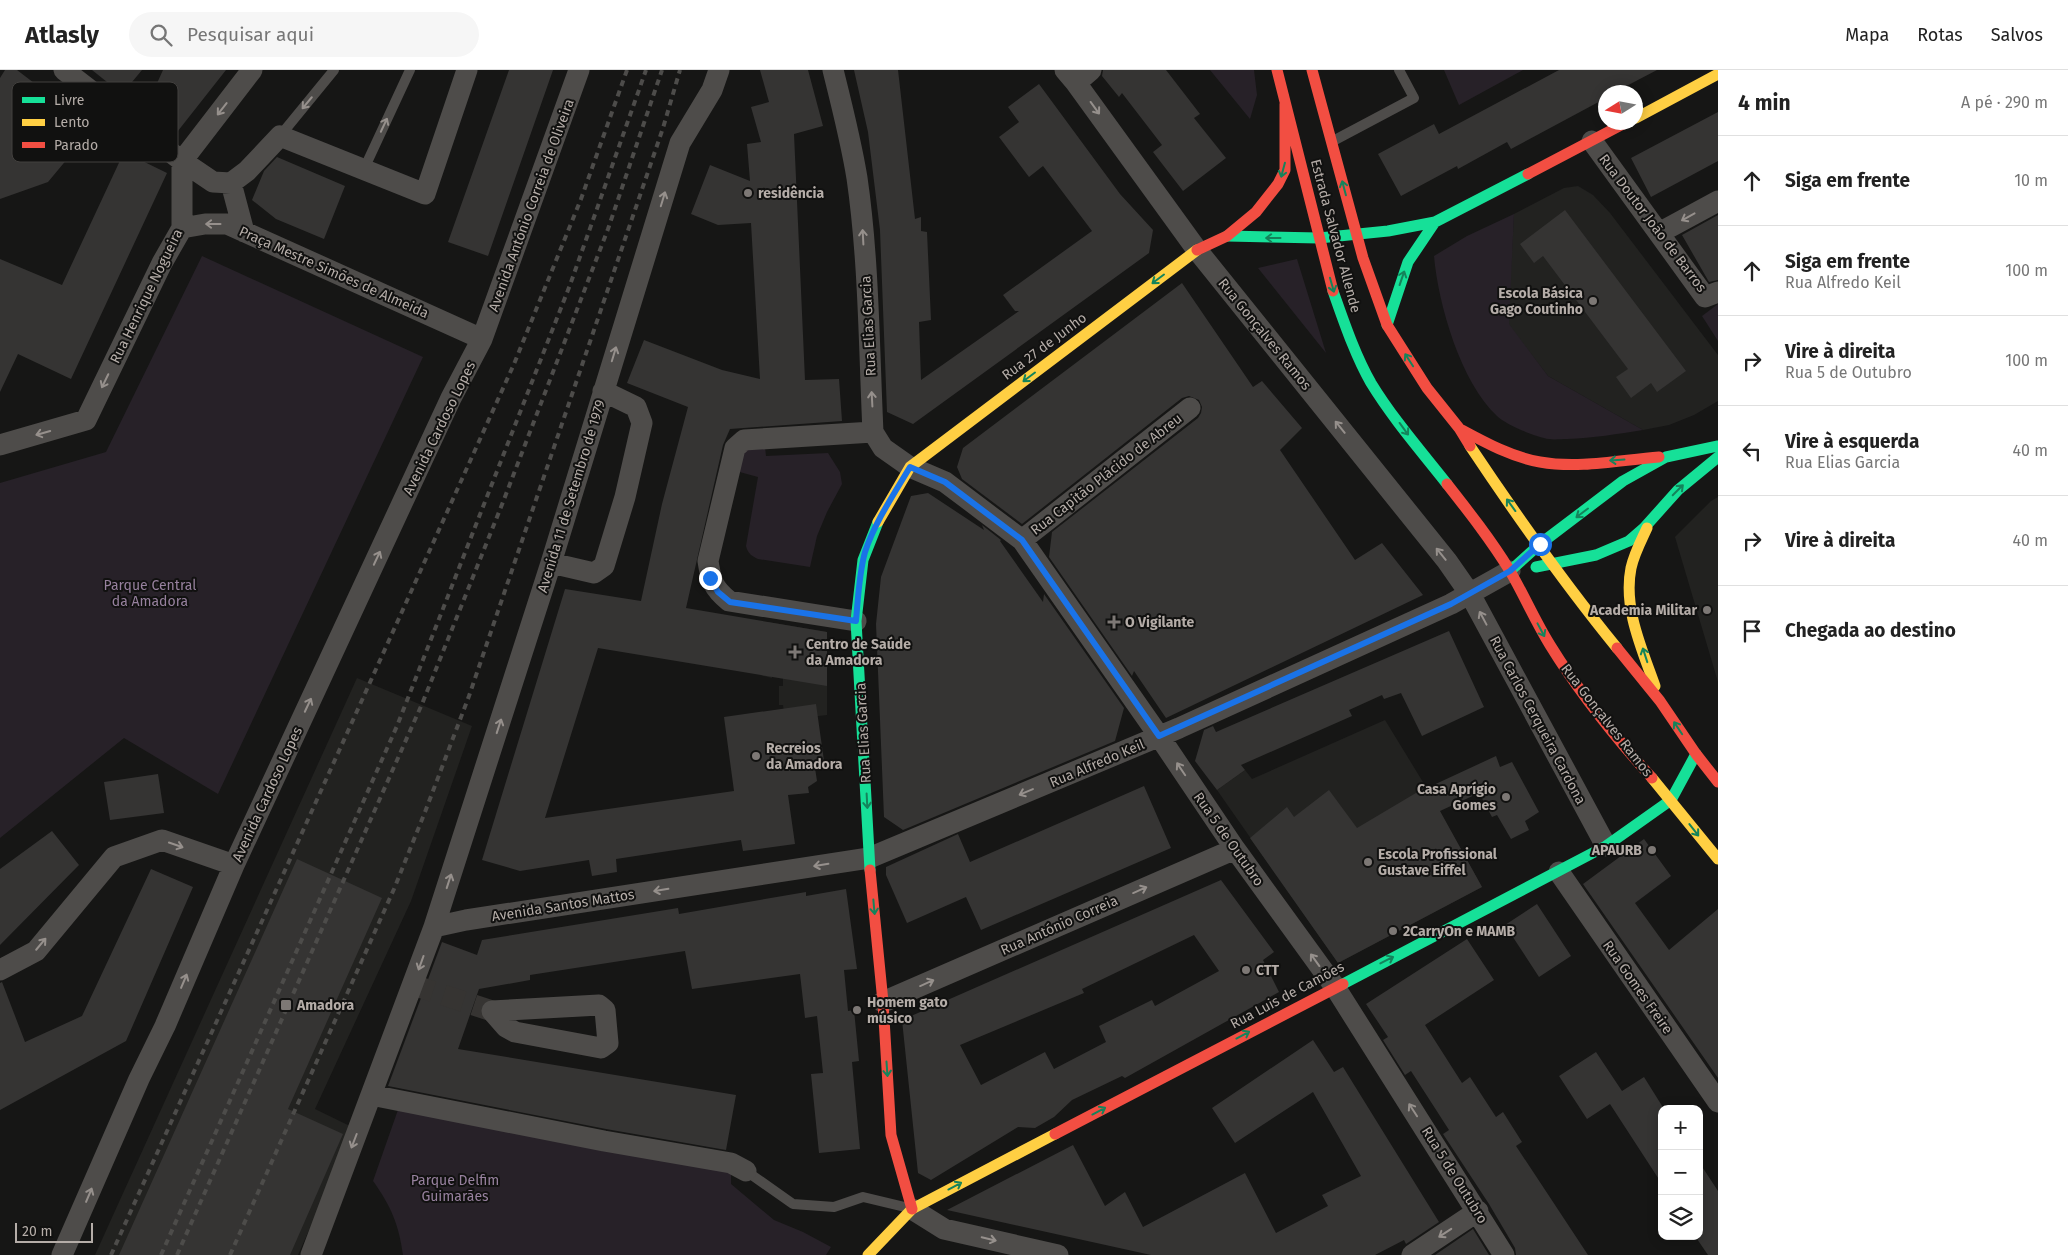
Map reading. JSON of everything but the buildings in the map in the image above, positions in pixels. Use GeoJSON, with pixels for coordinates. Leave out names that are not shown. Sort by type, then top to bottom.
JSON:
{"type":"FeatureCollection","features":[{"type":"Feature","properties":{"kind":"street"},"geometry":{"type":"LineString","coordinates":[[64,70],[80,82]]}},
{"type":"Feature","properties":{"kind":"street"},"geometry":{"type":"LineString","coordinates":[[182,161],[252,70]]}},
{"type":"Feature","properties":{"kind":"street"},"geometry":{"type":"LineString","coordinates":[[178,158],[213,182],[231,182],[247,171],[280,136],[425,194],[467,70]]}},
{"type":"Feature","properties":{"kind":"street","name":"Avenida António Correia de Oliveira"},"geometry":{"type":"LineString","coordinates":[[482,339],[579,70]]}},
{"type":"Feature","properties":{"kind":"street","name":"Avenida 11 de Setembro de 1979"},"geometry":{"type":"LineString","coordinates":[[434,927],[551,562],[680,143],[712,90],[719,70]]}},
{"type":"Feature","properties":{"kind":"street","name":"Rua Elias Garcia"},"geometry":{"type":"LineString","coordinates":[[833,70],[847,128],[860,206],[873,432]]}},
{"type":"Feature","properties":{"kind":"street","name":"Estrada Salvador Allende"},"geometry":{"type":"LineString","coordinates":[[1277,70],[1331,285],[1344,325],[1371,382],[1406,432],[1469,511],[1510,571]]}},
{"type":"Feature","properties":{"kind":"street","name":"Estrada Salvador Allende"},"geometry":{"type":"LineString","coordinates":[[1312,70],[1363,258],[1386,325],[1427,388],[1459,428],[1500,491],[1540,544]]}},
{"type":"Feature","properties":{"kind":"street","name":"Rua Gonçalves Ramos"},"geometry":{"type":"LineString","coordinates":[[1077,74],[1197,250],[1447,561],[1470,594]]}},
{"type":"Feature","properties":{"kind":"street"},"geometry":{"type":"LineString","coordinates":[[1643,114],[1718,74]]}},
{"type":"Feature","properties":{"kind":"street"},"geometry":{"type":"LineString","coordinates":[[1227,236],[1256,212],[1272,193],[1285,170],[1284,104]]}},
{"type":"Feature","properties":{"kind":"street"},"geometry":{"type":"LineString","coordinates":[[1227,236],[1319,238],[1357,235],[1435,222],[1612,130]]}},
{"type":"Feature","properties":{"kind":"street","name":"Rua Doutor João de Barros"},"geometry":{"type":"LineString","coordinates":[[1592,141],[1706,297],[1718,292]]}},
{"type":"Feature","properties":{"kind":"street","name":"Rua Henrique Nogueira"},"geometry":{"type":"LineString","coordinates":[[0,446],[86,420],[162,263],[182,228],[182,161]]}},
{"type":"Feature","properties":{"kind":"street"},"geometry":{"type":"LineString","coordinates":[[231,182],[244,232]]}},
{"type":"Feature","properties":{"kind":"street"},"geometry":{"type":"LineString","coordinates":[[1659,233],[1718,201]]}},
{"type":"Feature","properties":{"kind":"street"},"geometry":{"type":"LineString","coordinates":[[1386,325],[1408,262],[1435,222]]}},
{"type":"Feature","properties":{"kind":"street","name":"Praça Mestre Simões de Almeida"},"geometry":{"type":"LineString","coordinates":[[182,228],[205,224],[227,224],[482,339]]}},
{"type":"Feature","properties":{"kind":"street","name":"Rua 27 de Junho"},"geometry":{"type":"LineString","coordinates":[[910,467],[1197,250],[1227,236]]}},
{"type":"Feature","properties":{"kind":"street","name":"Avenida Cardoso Lopes"},"geometry":{"type":"LineString","coordinates":[[62,1255],[139,1079],[165,1026],[234,865],[451,398],[482,339]]}},
{"type":"Feature","properties":{"kind":"street"},"geometry":{"type":"LineString","coordinates":[[551,562],[594,573],[604,566],[610,549],[625,497],[642,423],[636,407],[603,391]]}},
{"type":"Feature","properties":{"kind":"street","name":"Rua Capitão Plácido de Abreu"},"geometry":{"type":"LineString","coordinates":[[1022,540],[1190,408]]}},
{"type":"Feature","properties":{"kind":"street"},"geometry":{"type":"LineString","coordinates":[[1459,428],[1500,450],[1542,462],[1570,463],[1666,457],[1718,446]]}},
{"type":"Feature","properties":{"kind":"street"},"geometry":{"type":"LineString","coordinates":[[856,621],[730,602],[718,592],[710,578],[708,561],[735,448],[744,440],[873,432],[884,448],[910,467]]}},
{"type":"Feature","properties":{"kind":"street"},"geometry":{"type":"LineString","coordinates":[[1510,571],[1540,544],[1623,481],[1666,457]]}},
{"type":"Feature","properties":{"kind":"street"},"geometry":{"type":"LineString","coordinates":[[1660,701],[1635,623],[1630,598],[1630,568],[1647,528],[1672,496],[1718,457]]}},
{"type":"Feature","properties":{"kind":"street","name":"Rua Elias Garcia"},"geometry":{"type":"LineString","coordinates":[[910,467],[881,516],[865,552],[856,621],[870,858],[883,1002],[891,1135],[912,1209]]}},
{"type":"Feature","properties":{"kind":"street","name":"Rua 5 de Outubro"},"geometry":{"type":"LineString","coordinates":[[910,467],[945,482],[1022,540],[1159,736],[1234,849],[1335,987],[1504,1255]]}},
{"type":"Feature","properties":{"kind":"street"},"geometry":{"type":"LineString","coordinates":[[1510,571],[1553,564],[1613,549],[1629,541],[1647,528]]}},
{"type":"Feature","properties":{"kind":"street"},"geometry":{"type":"LineString","coordinates":[[1540,544],[1581,604],[1660,701],[1696,754],[1718,782]]}},
{"type":"Feature","properties":{"kind":"street","name":"Rua Gonçalves Ramos"},"geometry":{"type":"LineString","coordinates":[[1510,571],[1549,644],[1576,684],[1628,752],[1671,800],[1718,859]]}},
{"type":"Feature","properties":{"kind":"street","name":"Rua Alfredo Keil"},"geometry":{"type":"LineString","coordinates":[[870,858],[1159,736],[1451,604],[1510,571]]}},
{"type":"Feature","properties":{"kind":"street","name":"Rua Carlos Cerqueira Cardona"},"geometry":{"type":"LineString","coordinates":[[1470,594],[1606,846]]}},
{"type":"Feature","properties":{"kind":"street"},"geometry":{"type":"LineString","coordinates":[[1671,800],[1696,754]]}},
{"type":"Feature","properties":{"kind":"street","name":"Rua Luis de Camões"},"geometry":{"type":"LineString","coordinates":[[912,1209],[1559,872],[1606,846],[1671,800]]}},
{"type":"Feature","properties":{"kind":"street"},"geometry":{"type":"LineString","coordinates":[[0,970],[36,951],[114,857],[162,840],[234,865]]}},
{"type":"Feature","properties":{"kind":"street","name":"Rua António Correia"},"geometry":{"type":"LineString","coordinates":[[883,1002],[1234,849]]}},
{"type":"Feature","properties":{"kind":"street","name":"Avenida Santos Mattos"},"geometry":{"type":"LineString","coordinates":[[434,927],[486,916],[870,858]]}},
{"type":"Feature","properties":{"kind":"street","name":"Rua Gomes Freire"},"geometry":{"type":"LineString","coordinates":[[1559,872],[1718,1102]]}},
{"type":"Feature","properties":{"kind":"street"},"geometry":{"type":"LineString","coordinates":[[311,1255],[434,927]]}},
{"type":"Feature","properties":{"kind":"street"},"geometry":{"type":"LineString","coordinates":[[599,1005],[605,1010],[608,1043],[601,1048],[515,1032],[506,1027],[492,1011],[599,1005]]}},
{"type":"Feature","properties":{"kind":"street"},"geometry":{"type":"LineString","coordinates":[[372,1095],[595,1139],[731,1162],[746,1171]]}},
{"type":"Feature","properties":{"kind":"street"},"geometry":{"type":"LineString","coordinates":[[868,1255],[912,1209],[944,1229],[1058,1255]]}},
{"type":"Feature","properties":{"kind":"street"},"geometry":{"type":"LineString","coordinates":[[1416,1254],[1478,1211]]}},
{"type":"Feature","properties":{"kind":"lane"},"geometry":{"type":"LineString","coordinates":[[280,136],[334,70]]}},
{"type":"Feature","properties":{"kind":"lane"},"geometry":{"type":"LineString","coordinates":[[364,169],[410,70]]}},
{"type":"Feature","properties":{"kind":"lane"},"geometry":{"type":"LineString","coordinates":[[1332,142],[1414,98],[1399,70]]}},
{"type":"Feature","properties":{"kind":"lane"},"geometry":{"type":"LineString","coordinates":[[746,1171],[793,1204],[834,1207],[863,1196],[912,1209]]}},
{"type":"Feature","properties":{"kind":"shaded area","name":"Escola Básica Gago Coutinho"},"geometry":{"type":"Polygon","coordinates":[[[1578,186],[1593,195],[1610,213],[1718,355],[1718,401],[1694,415],[1669,425],[1643,430],[1548,376],[1508,324],[1514,214],[1564,188],[1578,186]]]}},
{"type":"Feature","properties":{"kind":"shaded area","name":"Academia Militar"},"geometry":{"type":"Polygon","coordinates":[[[1718,497],[1718,682],[1675,537],[1711,501],[1718,497]]]}},
{"type":"Feature","properties":{"kind":"shaded area","name":"Centro de Saúde da Amadora"},"geometry":{"type":"Polygon","coordinates":[[[768,622],[827,632],[827,715],[785,720],[783,705],[779,705],[779,686],[783,686],[783,675],[773,673],[772,678],[760,675],[768,622]]]}},
{"type":"Feature","properties":{"kind":"shaded area","name":"Amadora"},"geometry":{"type":"Polygon","coordinates":[[[357,678],[472,726],[411,901],[315,1109],[354,1128],[298,1255],[95,1255],[357,678]]]}},
{"type":"Feature","properties":{"kind":"shaded area","name":"Escola Profissional Gustave Eiffel"},"geometry":{"type":"Polygon","coordinates":[[[1385,720],[1426,787],[1482,887],[1338,963],[1217,790],[1245,770],[1252,779],[1385,720]]]}},
{"type":"Feature","properties":{"kind":"green space"},"geometry":{"type":"Polygon","coordinates":[[[1210,70],[1254,70],[1257,95],[1250,119],[1210,70]]]}},
{"type":"Feature","properties":{"kind":"green space"},"geometry":{"type":"Polygon","coordinates":[[[1444,70],[1523,70],[1459,105],[1444,70]]]}},
{"type":"Feature","properties":{"kind":"green space"},"geometry":{"type":"Polygon","coordinates":[[[1514,214],[1509,324],[1548,376],[1643,430],[1605,436],[1543,438],[1507,423],[1497,416],[1484,402],[1473,384],[1462,364],[1446,319],[1440,297],[1434,256],[1467,236],[1514,214]]]}},
{"type":"Feature","properties":{"kind":"green space","name":"Parque Central da Amadora"},"geometry":{"type":"Polygon","coordinates":[[[202,256],[423,357],[218,794],[124,738],[0,838],[0,483],[106,452],[202,256]]]}},
{"type":"Feature","properties":{"kind":"green space"},"geometry":{"type":"Polygon","coordinates":[[[1297,259],[1326,353],[1258,268],[1297,259]]]}},
{"type":"Feature","properties":{"kind":"green space"},"geometry":{"type":"Polygon","coordinates":[[[1718,304],[1718,341],[1702,316],[1718,304]]]}},
{"type":"Feature","properties":{"kind":"green space"},"geometry":{"type":"Polygon","coordinates":[[[765,447],[766,456],[828,453],[840,472],[842,484],[817,536],[810,567],[758,559],[750,554],[747,549],[758,477],[736,471],[742,449],[765,447]]]}},
{"type":"Feature","properties":{"kind":"green space","name":"Parque Delfim Guimarães"},"geometry":{"type":"Polygon","coordinates":[[[399,1107],[731,1168],[731,1184],[774,1220],[803,1232],[831,1247],[826,1255],[403,1255],[393,1216],[373,1181],[399,1107]]]}},
{"type":"Feature","properties":{"kind":"tunnel"},"geometry":{"type":"LineString","coordinates":[[413,985],[492,1011]]}},
{"type":"Feature","properties":{"kind":"railway"},"geometry":{"type":"LineString","coordinates":[[111,1255],[514,364],[581,199],[627,70]]}},
{"type":"Feature","properties":{"kind":"railway"},"geometry":{"type":"LineString","coordinates":[[161,1255],[397,726],[570,285],[646,70]]}},
{"type":"Feature","properties":{"kind":"railway"},"geometry":{"type":"LineString","coordinates":[[177,1255],[422,704],[503,502],[608,229],[662,70]]}},
{"type":"Feature","properties":{"kind":"railway"},"geometry":{"type":"LineString","coordinates":[[230,1255],[394,889],[425,812],[469,696],[663,128],[680,70]]}},
{"type":"Feature","properties":{"kind":"traffic: fast"},"geometry":{"type":"LineString","coordinates":[[1227,236],[1319,238],[1388,231],[1435,222],[1528,174]]}},
{"type":"Feature","properties":{"kind":"traffic: fast"},"geometry":{"type":"LineString","coordinates":[[1387,325],[1408,262],[1435,222]]}},
{"type":"Feature","properties":{"kind":"traffic: fast"},"geometry":{"type":"LineString","coordinates":[[1333,291],[1355,350],[1371,383],[1398,422],[1447,484]]}},
{"type":"Feature","properties":{"kind":"traffic: fast"},"geometry":{"type":"LineString","coordinates":[[1510,571],[1540,544],[1623,481],[1666,457],[1718,446]]}},
{"type":"Feature","properties":{"kind":"traffic: fast"},"geometry":{"type":"LineString","coordinates":[[1536,567],[1596,555],[1629,541],[1644,528],[1678,490],[1718,457]]}},
{"type":"Feature","properties":{"kind":"traffic: fast"},"geometry":{"type":"LineString","coordinates":[[870,870],[856,621],[863,560],[878,522]]}},
{"type":"Feature","properties":{"kind":"traffic: fast"},"geometry":{"type":"LineString","coordinates":[[1343,984],[1606,846],[1671,800],[1696,754]]}},
{"type":"Feature","properties":{"kind":"traffic: slow"},"geometry":{"type":"LineString","coordinates":[[1643,114],[1718,74]]}},
{"type":"Feature","properties":{"kind":"traffic: slow"},"geometry":{"type":"LineString","coordinates":[[878,522],[910,467],[1197,250]]}},
{"type":"Feature","properties":{"kind":"traffic: slow"},"geometry":{"type":"LineString","coordinates":[[1470,446],[1578,599],[1617,648]]}},
{"type":"Feature","properties":{"kind":"traffic: slow"},"geometry":{"type":"LineString","coordinates":[[1647,528],[1631,568],[1629,583],[1635,628],[1655,686]]}},
{"type":"Feature","properties":{"kind":"traffic: slow"},"geometry":{"type":"LineString","coordinates":[[1652,778],[1718,859]]}},
{"type":"Feature","properties":{"kind":"traffic: slow"},"geometry":{"type":"LineString","coordinates":[[868,1255],[912,1209],[1055,1134]]}},
{"type":"Feature","properties":{"kind":"traffic: jam"},"geometry":{"type":"LineString","coordinates":[[1277,70],[1333,291]]}},
{"type":"Feature","properties":{"kind":"traffic: jam"},"geometry":{"type":"LineString","coordinates":[[1312,70],[1363,258],[1387,325],[1427,388],[1459,428],[1470,446]]}},
{"type":"Feature","properties":{"kind":"traffic: jam"},"geometry":{"type":"LineString","coordinates":[[1197,250],[1227,236],[1256,212],[1278,184],[1285,170],[1285,104]]}},
{"type":"Feature","properties":{"kind":"traffic: jam"},"geometry":{"type":"LineString","coordinates":[[1528,174],[1612,130]]}},
{"type":"Feature","properties":{"kind":"traffic: jam"},"geometry":{"type":"LineString","coordinates":[[1462,430],[1509,453],[1540,462],[1570,465],[1659,457]]}},
{"type":"Feature","properties":{"kind":"traffic: jam"},"geometry":{"type":"LineString","coordinates":[[1447,484],[1480,526],[1503,560],[1561,663],[1611,730],[1652,778]]}},
{"type":"Feature","properties":{"kind":"traffic: jam"},"geometry":{"type":"LineString","coordinates":[[1617,648],[1660,701],[1696,754],[1718,782]]}},
{"type":"Feature","properties":{"kind":"traffic: jam"},"geometry":{"type":"LineString","coordinates":[[870,870],[883,1002],[891,1135],[912,1209]]}},
{"type":"Feature","properties":{"kind":"traffic: jam"},"geometry":{"type":"LineString","coordinates":[[1055,1134],[1343,984]]}},
{"type":"Feature","properties":{"kind":"place","name":"residência"},"geometry":{"type":"Point","coordinates":[748,193]}},
{"type":"Feature","properties":{"kind":"place","name":"Escola Básica Gago Coutinho"},"geometry":{"type":"Point","coordinates":[1593,301]}},
{"type":"Feature","properties":{"kind":"place","name":"Academia Militar"},"geometry":{"type":"Point","coordinates":[1707,610]}},
{"type":"Feature","properties":{"kind":"place","name":"O Vigilante"},"geometry":{"type":"Point","coordinates":[1114,622]}},
{"type":"Feature","properties":{"kind":"place","name":"Centro de Saúde da Amadora"},"geometry":{"type":"Point","coordinates":[795,652]}},
{"type":"Feature","properties":{"kind":"place","name":"Recreios da Amadora"},"geometry":{"type":"Point","coordinates":[756,756]}},
{"type":"Feature","properties":{"kind":"place","name":"Casa Aprígio Gomes"},"geometry":{"type":"Point","coordinates":[1506,797]}},
{"type":"Feature","properties":{"kind":"place","name":"APAURB"},"geometry":{"type":"Point","coordinates":[1652,850]}},
{"type":"Feature","properties":{"kind":"place","name":"Escola Profissional Gustave Eiffel"},"geometry":{"type":"Point","coordinates":[1368,862]}},
{"type":"Feature","properties":{"kind":"place","name":"2CarryOn e MAMB"},"geometry":{"type":"Point","coordinates":[1393,931]}},
{"type":"Feature","properties":{"kind":"place","name":"CTT"},"geometry":{"type":"Point","coordinates":[1246,970]}},
{"type":"Feature","properties":{"kind":"place","name":"Amadora"},"geometry":{"type":"Point","coordinates":[286,1005]}},
{"type":"Feature","properties":{"kind":"place","name":"Homem gato músico"},"geometry":{"type":"Point","coordinates":[857,1010]}},
{"type":"Feature","properties":{"kind":"route"},"geometry":{"type":"LineString","coordinates":[[710,578],[718,592],[730,602],[856,621],[865,552],[881,516],[910,467],[945,482],[1022,540],[1159,736],[1451,604],[1510,571],[1540,544]]}}]}
